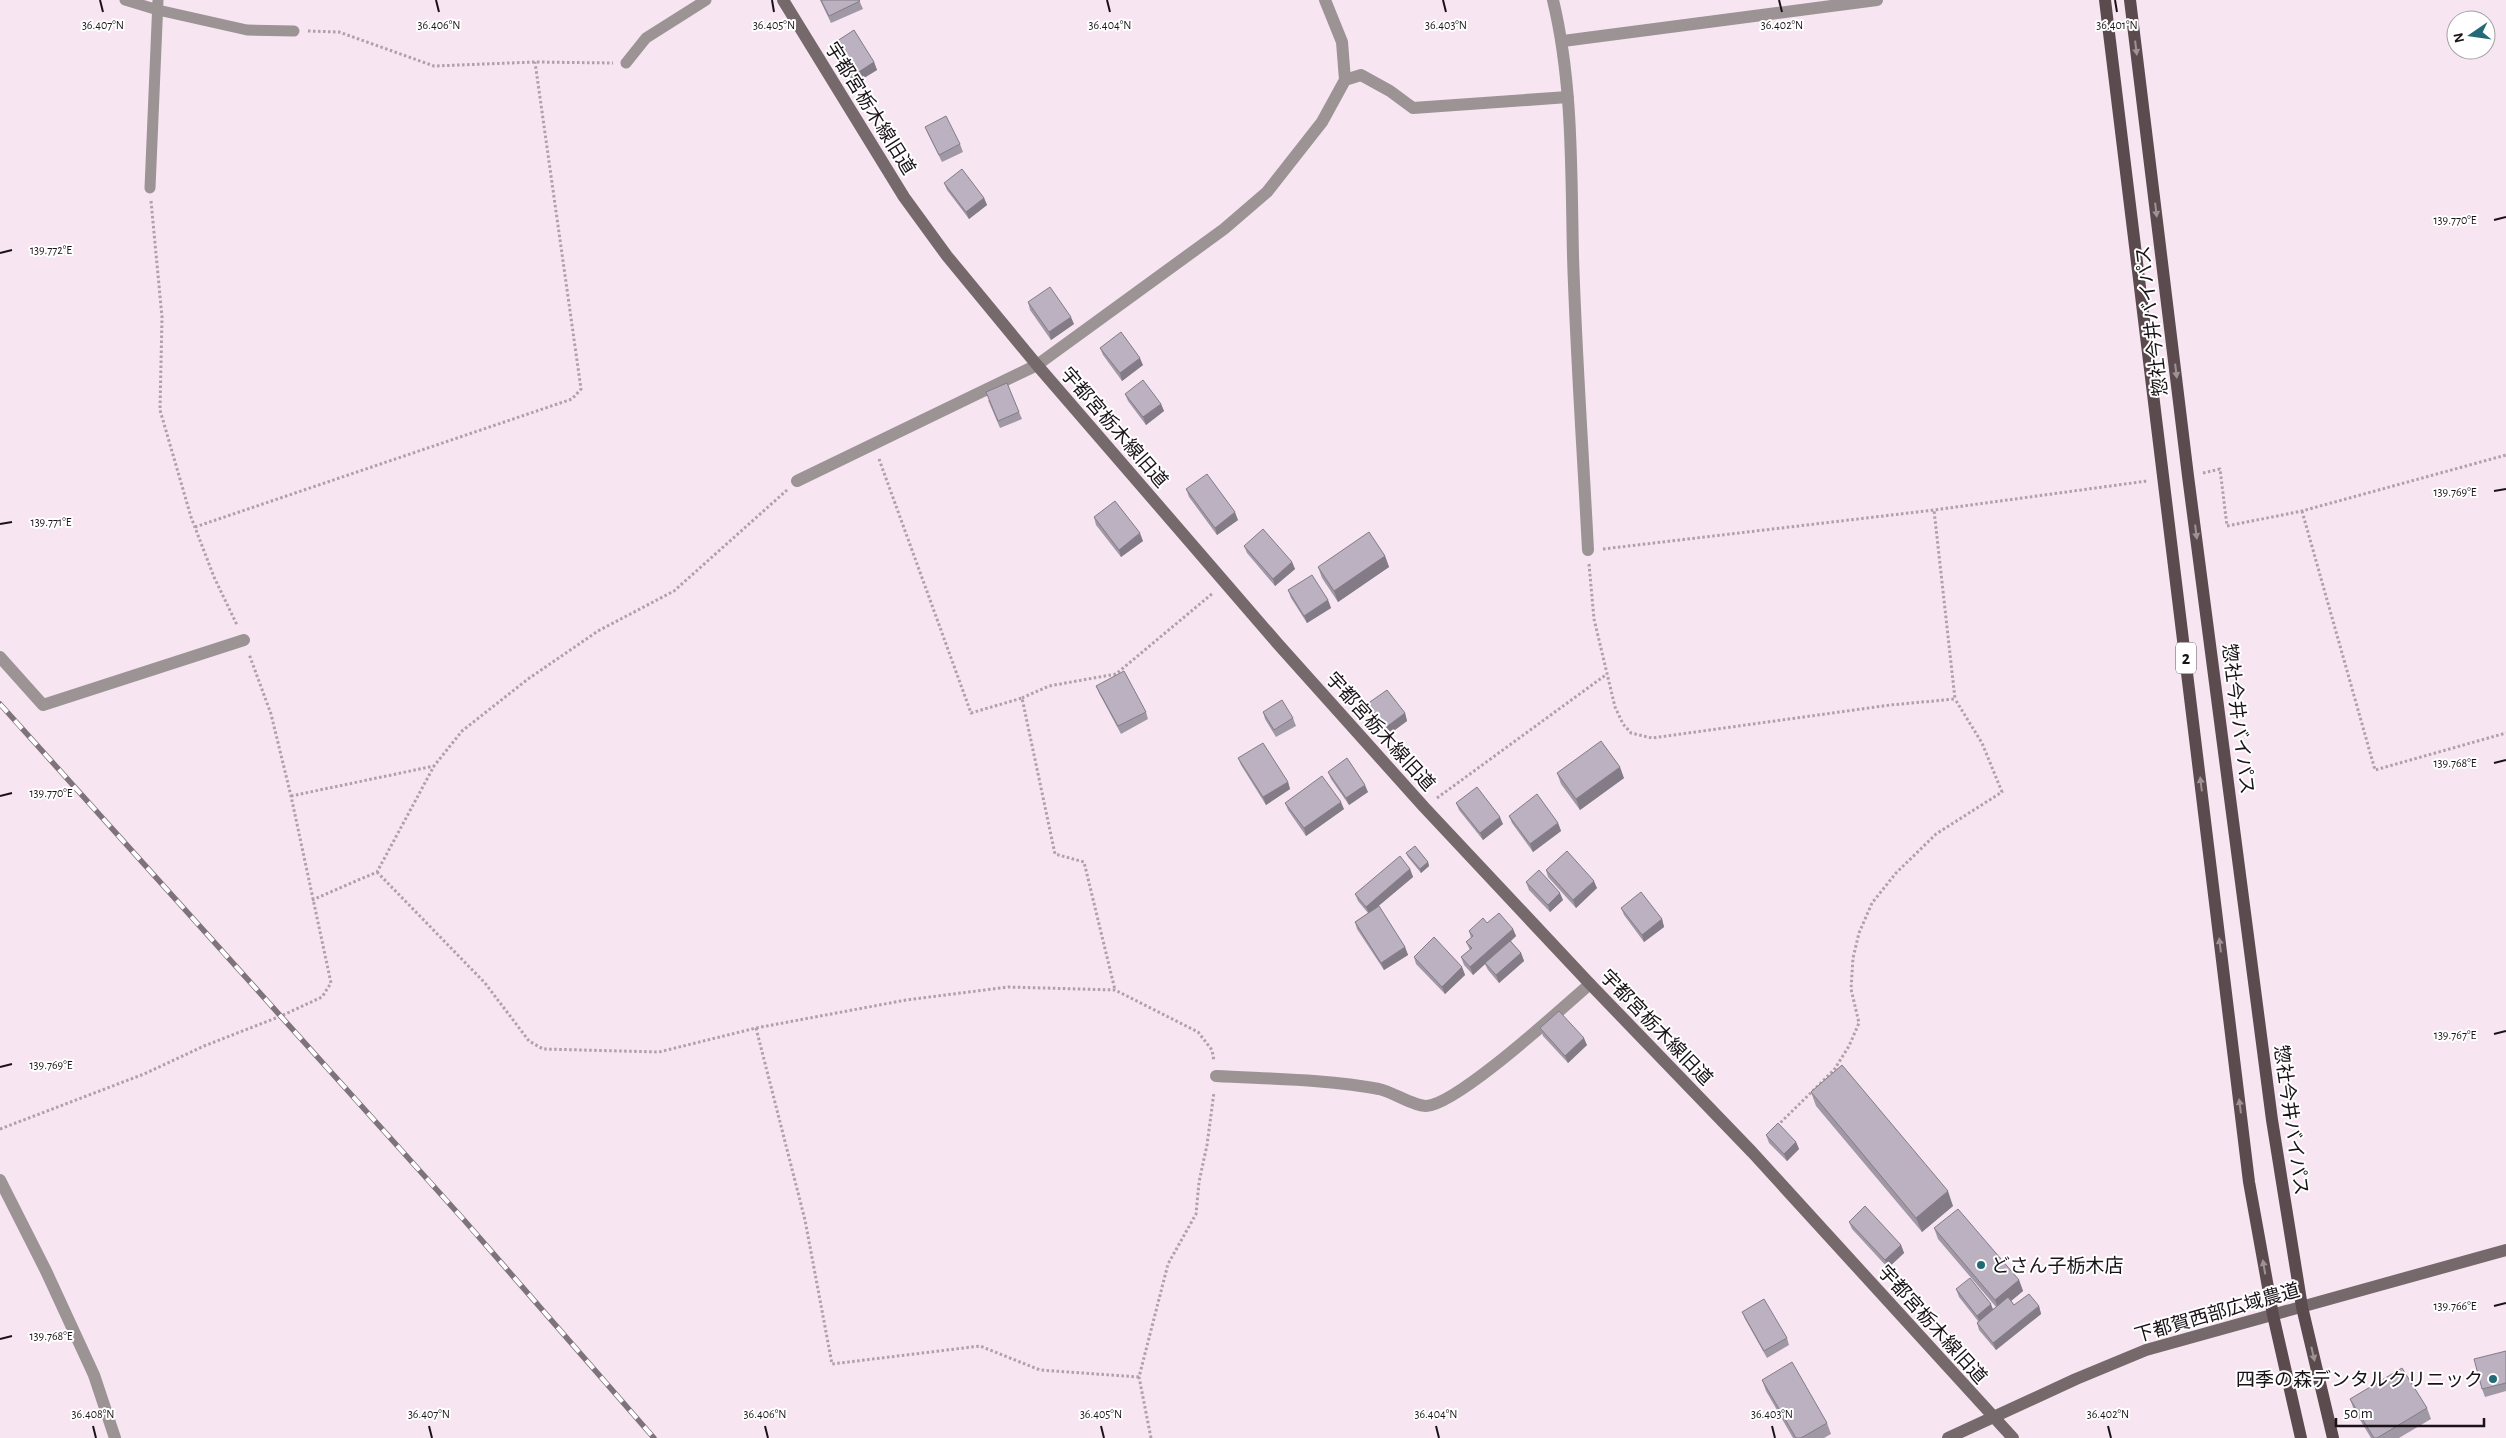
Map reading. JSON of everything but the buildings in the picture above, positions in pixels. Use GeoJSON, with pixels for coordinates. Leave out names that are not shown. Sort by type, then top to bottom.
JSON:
{"type":"FeatureCollection","features":[{"type":"Feature","properties":{"kind":"main road","name":"惣社今井バイパス"},"geometry":{"type":"LineString","coordinates":[[2105,0],[2249,1182],[2273,1315],[2301,1438]]}},
{"type":"Feature","properties":{"kind":"main road","name":"惣社今井バイパス"},"geometry":{"type":"LineString","coordinates":[[2130,0],[2188,476],[2272,1120],[2302,1307],[2334,1438]]}},
{"type":"Feature","properties":{"kind":"street","name":"宇都宮栃木線旧道"},"geometry":{"type":"LineString","coordinates":[[783,0],[904,197],[947,256],[1037,364],[1226,583],[1424,807],[1590,984],[1752,1152],[2013,1438]]}},
{"type":"Feature","properties":{"kind":"street"},"geometry":{"type":"LineString","coordinates":[[797,481],[1037,364],[1224,229],[1267,192],[1322,122],[1345,80],[1342,42],[1324,0]]}},
{"type":"Feature","properties":{"kind":"street"},"geometry":{"type":"LineString","coordinates":[[1553,0],[1563,41],[1568,97],[1575,296],[1588,550]]}},
{"type":"Feature","properties":{"kind":"street"},"geometry":{"type":"LineString","coordinates":[[1563,41],[1877,0]]}},
{"type":"Feature","properties":{"kind":"street"},"geometry":{"type":"LineString","coordinates":[[1345,80],[1361,75],[1390,91],[1413,108],[1568,97]]}},
{"type":"Feature","properties":{"kind":"street"},"geometry":{"type":"LineString","coordinates":[[0,657],[43,705],[244,640]]}},
{"type":"Feature","properties":{"kind":"street"},"geometry":{"type":"LineString","coordinates":[[1216,1076],[1336,1083],[1381,1090],[1425,1106],[1450,1098],[1508,1054],[1590,984]]}},
{"type":"Feature","properties":{"kind":"street"},"geometry":{"type":"LineString","coordinates":[[0,1180],[46,1271],[94,1375],[115,1438]]}},
{"type":"Feature","properties":{"kind":"street","name":"下都賀西部広域農道"},"geometry":{"type":"LineString","coordinates":[[1948,1438],[2076,1379],[2146,1350],[2506,1250]]}},
{"type":"Feature","properties":{"kind":"lane"},"geometry":{"type":"LineString","coordinates":[[125,0],[158,5],[247,30],[294,31]]}},
{"type":"Feature","properties":{"kind":"lane"},"geometry":{"type":"LineString","coordinates":[[626,63],[646,38],[706,0]]}},
{"type":"Feature","properties":{"kind":"lane"},"geometry":{"type":"LineString","coordinates":[[150,188],[158,5]]}},
{"type":"Feature","properties":{"kind":"path"},"geometry":{"type":"LineString","coordinates":[[294,31],[339,32],[434,66],[535,62],[626,63]]}},
{"type":"Feature","properties":{"kind":"path"},"geometry":{"type":"LineString","coordinates":[[195,527],[572,399],[581,389],[535,62]]}},
{"type":"Feature","properties":{"kind":"path"},"geometry":{"type":"LineString","coordinates":[[0,1129],[144,1074],[204,1046],[322,997],[331,984],[291,796],[271,714],[244,640],[214,577],[195,527],[160,410],[162,317],[150,188]]}},
{"type":"Feature","properties":{"kind":"path"},"geometry":{"type":"LineString","coordinates":[[873,444],[971,713],[1022,698],[1049,686],[1116,674],[1226,583]]}},
{"type":"Feature","properties":{"kind":"path"},"geometry":{"type":"LineString","coordinates":[[2188,476],[2220,470],[2227,526],[2302,511],[2506,455]]}},
{"type":"Feature","properties":{"kind":"path"},"geometry":{"type":"LineString","coordinates":[[1955,699],[1890,705],[1652,738],[1631,733],[1623,724],[1615,707],[1594,619],[1588,550],[1934,510],[2164,479]]}},
{"type":"Feature","properties":{"kind":"path"},"geometry":{"type":"LineString","coordinates":[[312,900],[377,872],[434,766],[462,731],[528,679],[598,631],[674,592],[797,481]]}},
{"type":"Feature","properties":{"kind":"path"},"geometry":{"type":"LineString","coordinates":[[1772,1131],[1834,1070],[1849,1046],[1858,1023],[1851,989],[1853,958],[1859,934],[1872,903],[1896,873],[1936,834],[2002,792],[1982,743],[1955,699],[1934,510]]}},
{"type":"Feature","properties":{"kind":"path"},"geometry":{"type":"LineString","coordinates":[[2302,511],[2375,770],[2506,733]]}},
{"type":"Feature","properties":{"kind":"path"},"geometry":{"type":"LineString","coordinates":[[1424,807],[1608,674]]}},
{"type":"Feature","properties":{"kind":"path"},"geometry":{"type":"LineString","coordinates":[[1022,698],[1055,854],[1084,862],[1116,990]]}},
{"type":"Feature","properties":{"kind":"path"},"geometry":{"type":"LineString","coordinates":[[291,796],[434,766]]}},
{"type":"Feature","properties":{"kind":"path"},"geometry":{"type":"LineString","coordinates":[[377,872],[485,983],[529,1041],[543,1049],[659,1052],[756,1028],[906,1000],[1008,987],[1116,990],[1198,1032],[1212,1050],[1216,1076],[1196,1214],[1168,1264],[1139,1377],[1151,1438]]}},
{"type":"Feature","properties":{"kind":"path"},"geometry":{"type":"LineString","coordinates":[[756,1028],[805,1220],[832,1364],[980,1346],[1040,1370],[1139,1377]]}},
{"type":"Feature","properties":{"kind":"railway"},"geometry":{"type":"LineString","coordinates":[[0,704],[464,1220],[654,1438]]}},
{"type":"Feature","properties":{"kind":"place","name":"どさん子栃木店"},"geometry":{"type":"Point","coordinates":[1981,1265]}},
{"type":"Feature","properties":{"kind":"place","name":"四季の森デンタルクリニック"},"geometry":{"type":"Point","coordinates":[2493,1379]}}]}
